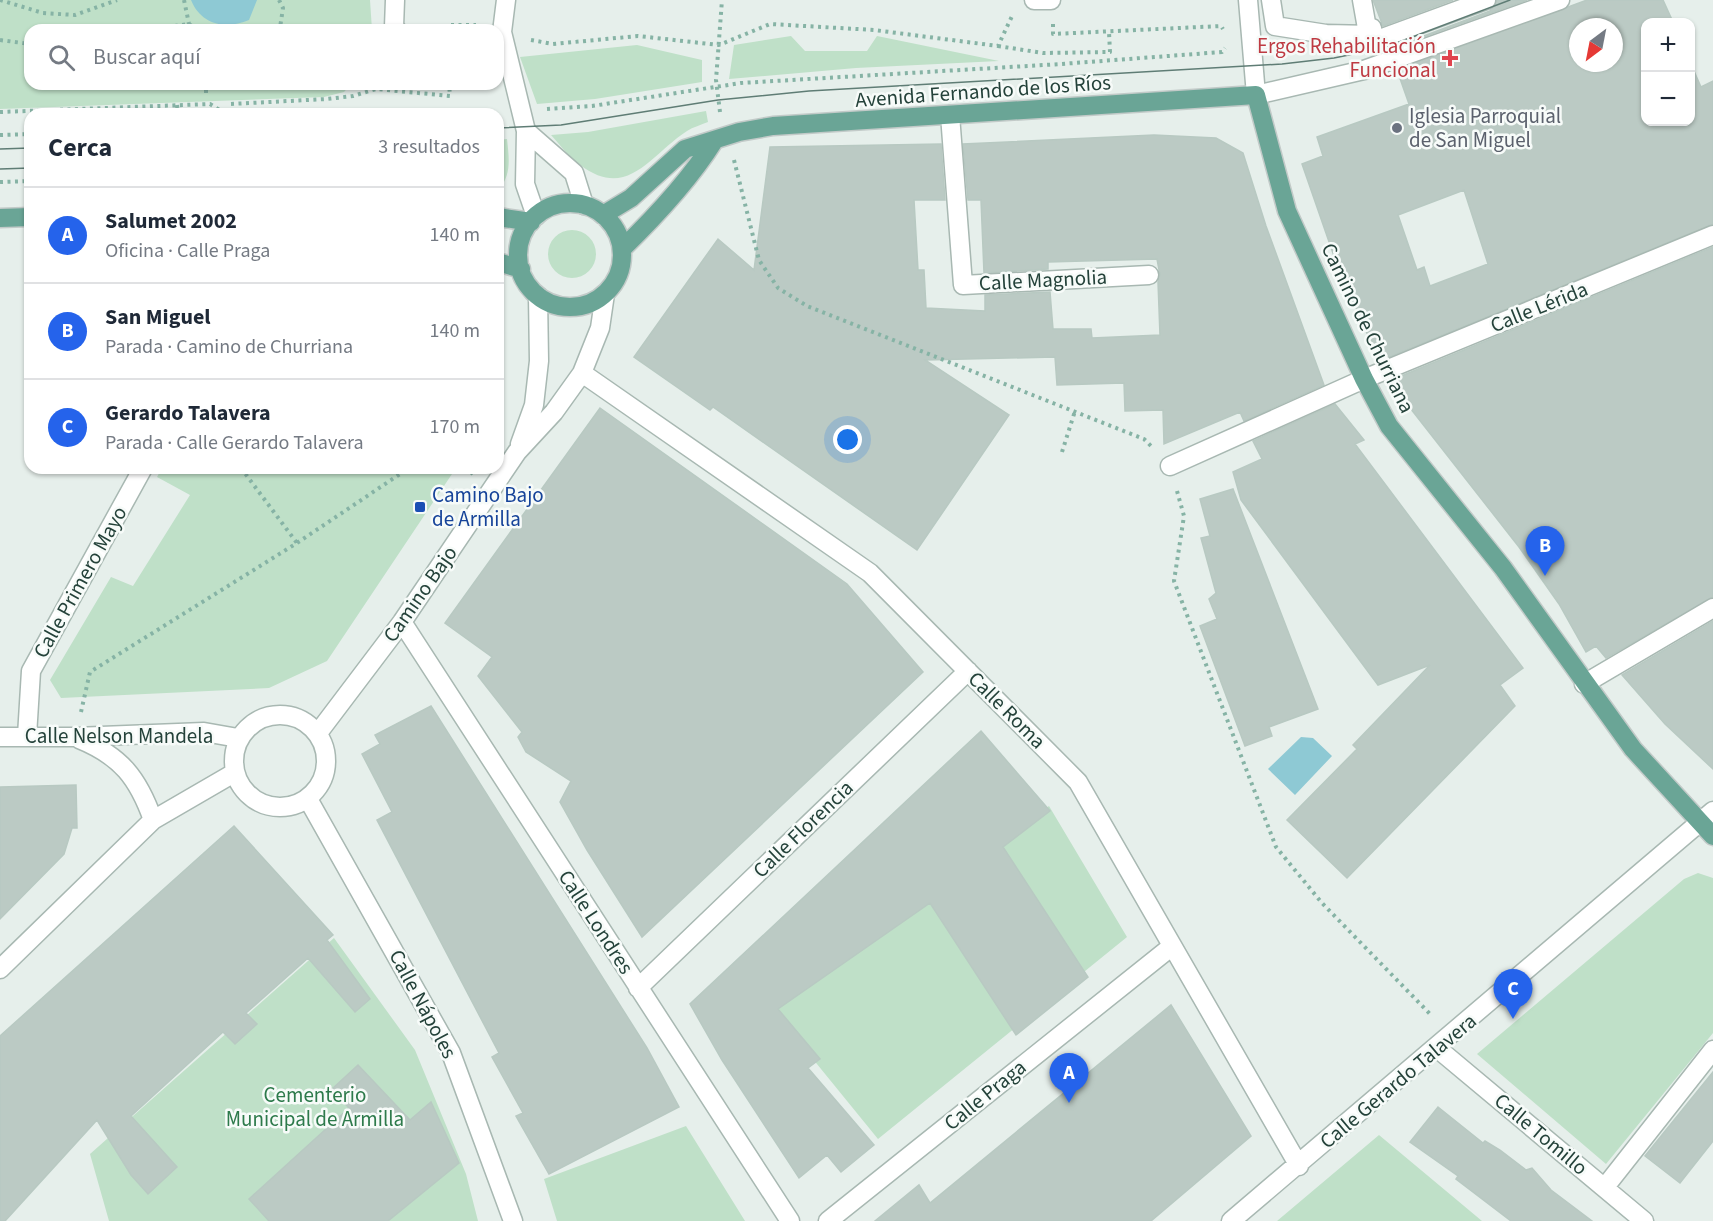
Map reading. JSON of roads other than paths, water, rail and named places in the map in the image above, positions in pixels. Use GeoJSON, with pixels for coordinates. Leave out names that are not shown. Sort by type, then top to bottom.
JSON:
{"type":"FeatureCollection","features":[{"type":"Feature","properties":{"kind":"main road","name":"Avenida Fernando de los Ríos"},"geometry":{"type":"LineString","coordinates":[[603,215],[631,198],[685,149],[739,132],[773,126],[1256,95]]}},
{"type":"Feature","properties":{"kind":"main road","name":"Camino de Churriana"},"geometry":{"type":"LineString","coordinates":[[1256,95],[1287,211],[1364,379],[1389,426],[1503,568],[1584,684],[1633,749],[1706,816],[1713,836]]}},
{"type":"Feature","properties":{"kind":"main road"},"geometry":{"type":"LineString","coordinates":[[622,249],[653,218],[700,162],[714,141]]}},
{"type":"Feature","properties":{"kind":"main road"},"geometry":{"type":"LineString","coordinates":[[504,218],[533,219],[559,204],[584,205],[603,215],[616,229],[622,249],[620,272],[605,294],[584,305],[573,307],[548,302],[538,296],[527,284],[520,269],[520,244],[533,219]]}},
{"type":"Feature","properties":{"kind":"main road"},"geometry":{"type":"LineString","coordinates":[[0,218],[24,217]]}},
{"type":"Feature","properties":{"kind":"main road"},"geometry":{"type":"LineString","coordinates":[[504,264],[520,269]]}},
{"type":"Feature","properties":{"kind":"street"},"geometry":{"type":"LineString","coordinates":[[394,24],[395,0]]}},
{"type":"Feature","properties":{"kind":"street"},"geometry":{"type":"LineString","coordinates":[[503,24],[506,0]]}},
{"type":"Feature","properties":{"kind":"street"},"geometry":{"type":"LineString","coordinates":[[1034,0],[1051,0]]}},
{"type":"Feature","properties":{"kind":"street"},"geometry":{"type":"LineString","coordinates":[[1248,0],[1256,95],[1364,70],[1560,0]]}},
{"type":"Feature","properties":{"kind":"street"},"geometry":{"type":"LineString","coordinates":[[1271,0],[1275,26],[1326,34],[1372,37],[1486,0]]}},
{"type":"Feature","properties":{"kind":"street"},"geometry":{"type":"LineString","coordinates":[[1364,0],[1372,37]]}},
{"type":"Feature","properties":{"kind":"street"},"geometry":{"type":"LineString","coordinates":[[504,61],[526,131],[525,184],[533,219]]}},
{"type":"Feature","properties":{"kind":"street","name":"Calle Magnolia"},"geometry":{"type":"LineString","coordinates":[[950,115],[963,285],[1149,274]]}},
{"type":"Feature","properties":{"kind":"street"},"geometry":{"type":"LineString","coordinates":[[526,131],[573,173],[584,205]]}},
{"type":"Feature","properties":{"kind":"street","name":"Calle Lérida"},"geometry":{"type":"LineString","coordinates":[[1170,466],[1364,379],[1713,235]]}},
{"type":"Feature","properties":{"kind":"street","name":"Camino Bajo"},"geometry":{"type":"LineString","coordinates":[[504,471],[517,452],[554,412],[582,373],[600,328],[605,294]]}},
{"type":"Feature","properties":{"kind":"street","name":"Camino Bajo"},"geometry":{"type":"LineString","coordinates":[[517,452],[534,405],[539,361],[538,296]]}},
{"type":"Feature","properties":{"kind":"street","name":"Calle Roma"},"geometry":{"type":"LineString","coordinates":[[582,373],[870,573],[1078,782],[1299,1166]]}},
{"type":"Feature","properties":{"kind":"street","name":"Calle Primero Mayo"},"geometry":{"type":"LineString","coordinates":[[27,736],[31,671],[140,474]]}},
{"type":"Feature","properties":{"kind":"street","name":"Camino Bajo"},"geometry":{"type":"LineString","coordinates":[[318,733],[402,622],[502,474]]}},
{"type":"Feature","properties":{"kind":"street"},"geometry":{"type":"LineString","coordinates":[[1584,684],[1713,608]]}},
{"type":"Feature","properties":{"kind":"street","name":"Calle Londres"},"geometry":{"type":"LineString","coordinates":[[402,622],[790,1221]]}},
{"type":"Feature","properties":{"kind":"street","name":"Calle Florencia"},"geometry":{"type":"LineString","coordinates":[[638,988],[968,671]]}},
{"type":"Feature","properties":{"kind":"street"},"geometry":{"type":"LineString","coordinates":[[276,714],[293,716],[311,725],[318,733],[327,757],[326,772],[316,791],[308,799],[284,808],[267,806],[246,794],[234,773],[232,758],[238,738],[256,719],[276,714]]}},
{"type":"Feature","properties":{"kind":"street","name":"Calle Nelson Mandela"},"geometry":{"type":"LineString","coordinates":[[0,737],[75,737],[204,732],[238,738]]}},
{"type":"Feature","properties":{"kind":"street"},"geometry":{"type":"LineString","coordinates":[[75,737],[96,746],[122,763],[143,793],[153,820]]}},
{"type":"Feature","properties":{"kind":"street"},"geometry":{"type":"LineString","coordinates":[[0,969],[153,820],[234,773]]}},
{"type":"Feature","properties":{"kind":"street","name":"Calle Nápoles"},"geometry":{"type":"LineString","coordinates":[[308,799],[451,1053],[513,1221]]}},
{"type":"Feature","properties":{"kind":"street","name":"Calle Gerardo Talavera"},"geometry":{"type":"LineString","coordinates":[[1231,1221],[1452,1036],[1706,816]]}},
{"type":"Feature","properties":{"kind":"street","name":"Calle Praga"},"geometry":{"type":"LineString","coordinates":[[828,1221],[1171,946]]}},
{"type":"Feature","properties":{"kind":"street","name":"Calle Tomillo"},"geometry":{"type":"LineString","coordinates":[[1437,1048],[1644,1221]]}},
{"type":"Feature","properties":{"kind":"street"},"geometry":{"type":"LineString","coordinates":[[1605,1187],[1713,1050]]}},
{"type":"Feature","properties":{"kind":"water"},"geometry":{"type":"Polygon","coordinates":[[[191,0],[257,0],[249,20],[236,24],[215,23],[201,15],[191,0]]]}},
{"type":"Feature","properties":{"kind":"water"},"geometry":{"type":"Polygon","coordinates":[[[1301,737],[1313,738],[1332,756],[1295,795],[1268,769],[1301,737]]]}},
{"type":"Feature","properties":{"kind":"tram line"},"geometry":{"type":"LineString","coordinates":[[504,128],[561,125],[718,100],[809,91],[1282,64],[1334,58],[1383,48],[1510,0]]}},
{"type":"Feature","properties":{"kind":"tram line"},"geometry":{"type":"LineString","coordinates":[[0,149],[24,148]]}},
{"type":"Feature","properties":{"kind":"tram line"},"geometry":{"type":"LineString","coordinates":[[0,169],[24,168]]}},
{"type":"Feature","properties":{"kind":"place","name":"Ergos Rehabilitación Funcional"},"geometry":{"type":"Point","coordinates":[1450,58]}},
{"type":"Feature","properties":{"kind":"place","name":"Iglesia Parroquial de San Miguel"},"geometry":{"type":"Point","coordinates":[1397,128]}},
{"type":"Feature","properties":{"kind":"place","name":"Camino Bajo de Armilla"},"geometry":{"type":"Point","coordinates":[420,507]}},
{"type":"Feature","properties":{"kind":"place","name":"San Miguel"},"geometry":{"type":"Point","coordinates":[1545,576]}},
{"type":"Feature","properties":{"kind":"place","name":"Gerardo Talavera"},"geometry":{"type":"Point","coordinates":[1513,1019]}},
{"type":"Feature","properties":{"kind":"place","name":"Salumet 2002"},"geometry":{"type":"Point","coordinates":[1069,1103]}},
{"type":"Feature","properties":{"kind":"park label","name":"Cementerio Municipal de Armilla"},"geometry":{"type":"Point","coordinates":[315,1107]}}]}
